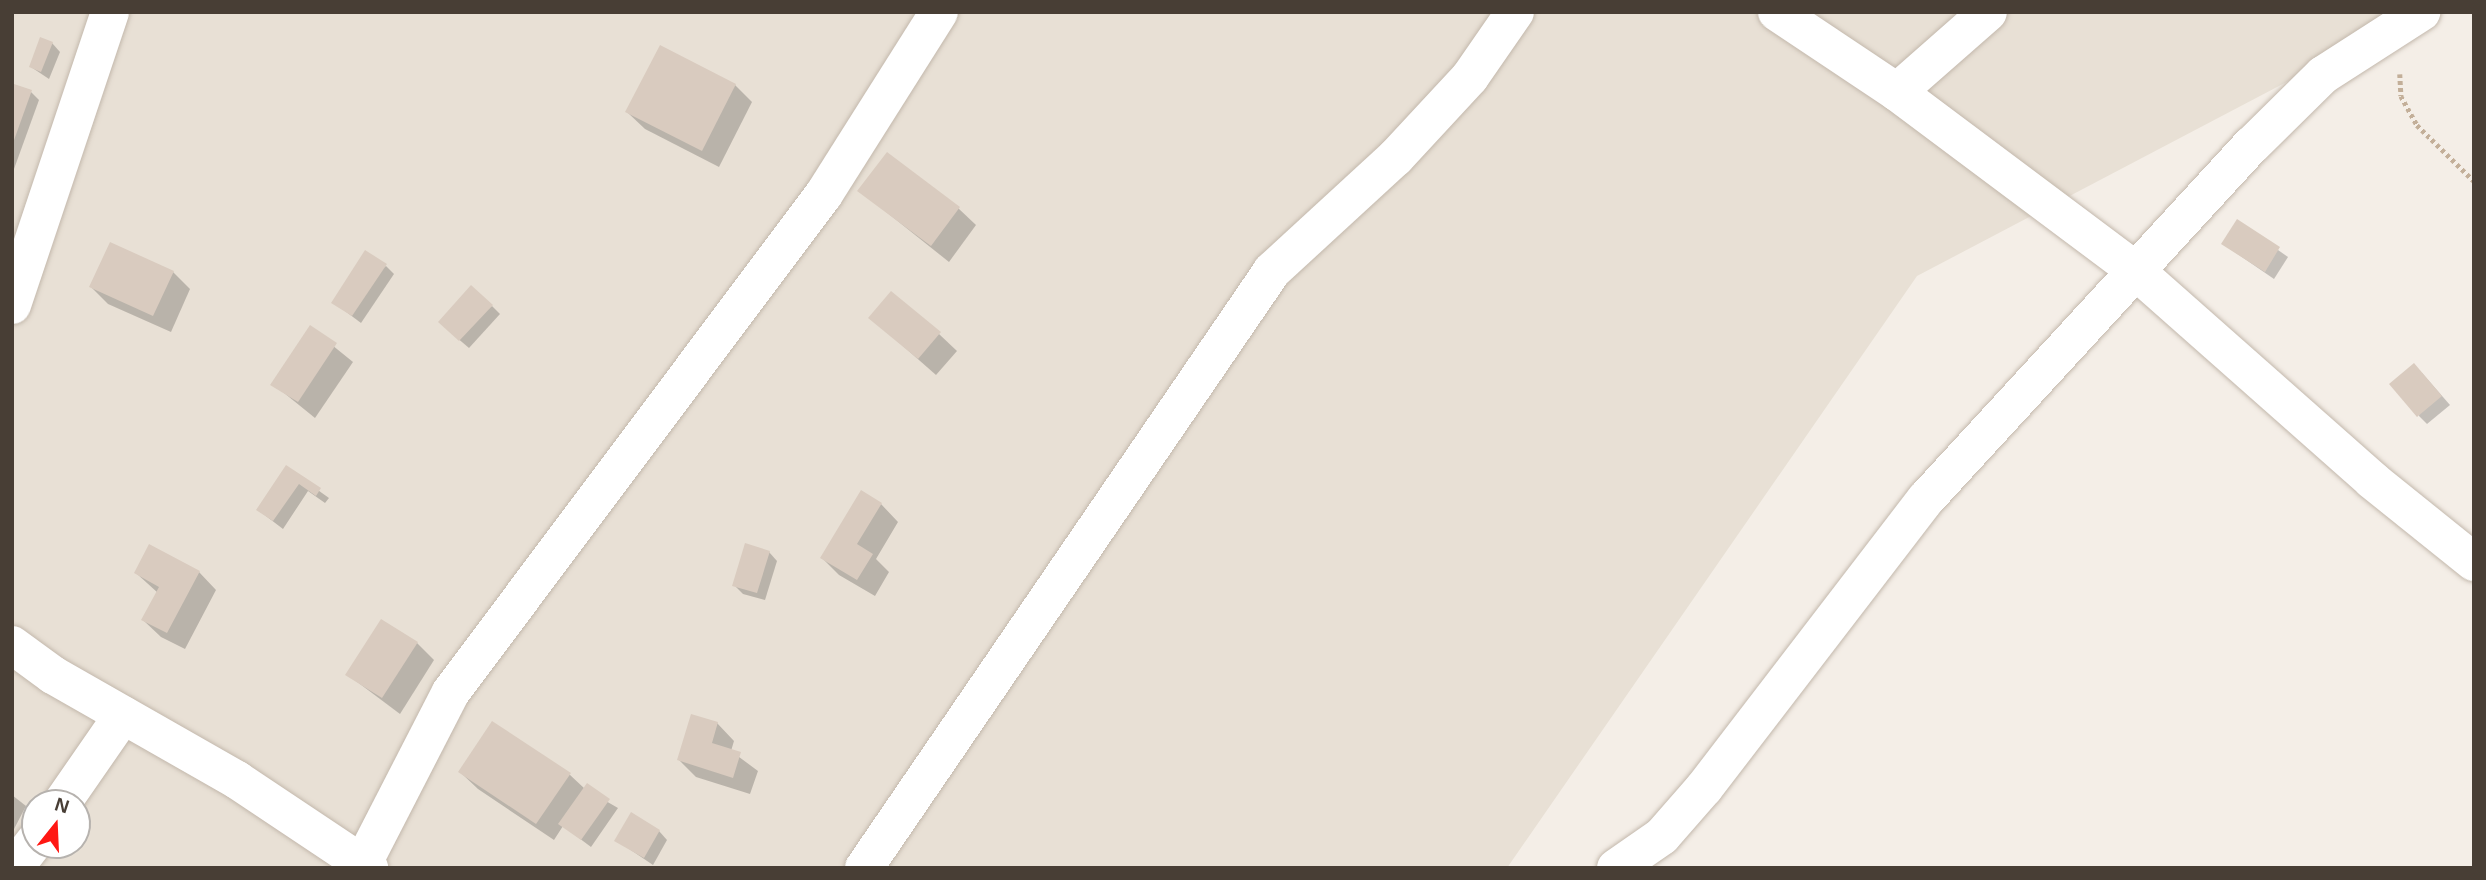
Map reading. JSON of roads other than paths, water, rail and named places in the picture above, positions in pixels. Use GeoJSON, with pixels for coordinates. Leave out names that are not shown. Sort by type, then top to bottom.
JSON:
{"type":"FeatureCollection","features":[{"type":"Feature","properties":{"kind":"street"},"geometry":{"type":"LineString","coordinates":[[12,305],[110,12]]}},
{"type":"Feature","properties":{"kind":"street"},"geometry":{"type":"LineString","coordinates":[[12,645],[123,715],[237,780],[366,865],[451,692],[824,194],[939,12]]}},
{"type":"Feature","properties":{"kind":"street"},"geometry":{"type":"LineString","coordinates":[[864,868],[1272,271],[1395,159],[1470,77],[1515,12]]}},
{"type":"Feature","properties":{"kind":"street"},"geometry":{"type":"LineString","coordinates":[[1777,12],[1897,92],[2136,271],[2372,480],[2474,562]]}},
{"type":"Feature","properties":{"kind":"street"},"geometry":{"type":"LineString","coordinates":[[1897,92],[1988,12]]}},
{"type":"Feature","properties":{"kind":"street"},"geometry":{"type":"LineString","coordinates":[[1616,868],[1661,836],[1704,788],[1926,499],[2136,271],[2323,75],[2413,16]]}},
{"type":"Feature","properties":{"kind":"street"},"geometry":{"type":"LineString","coordinates":[[72,789],[123,715]]}}]}
